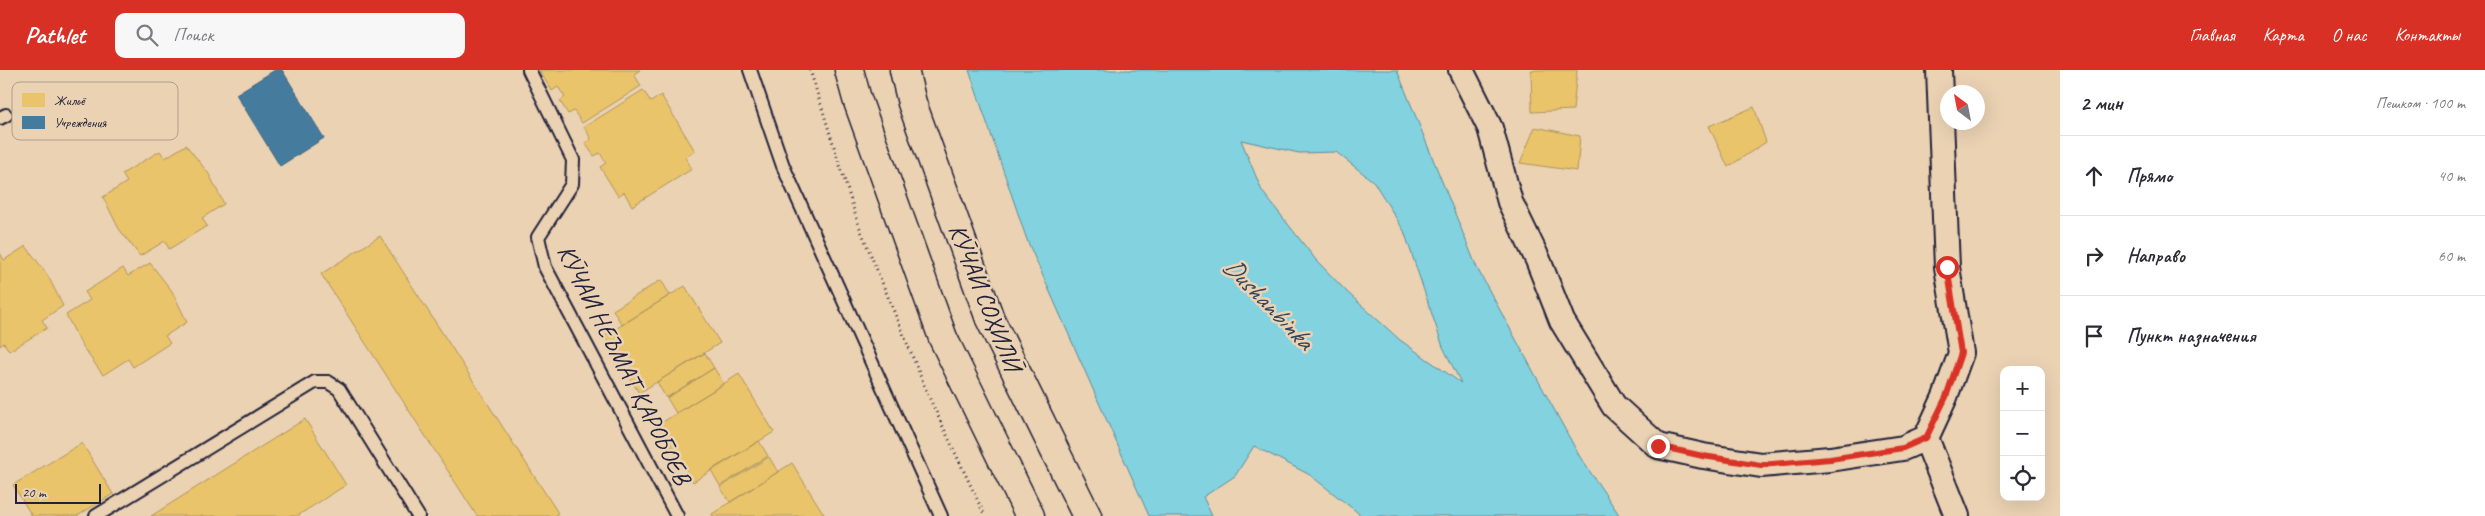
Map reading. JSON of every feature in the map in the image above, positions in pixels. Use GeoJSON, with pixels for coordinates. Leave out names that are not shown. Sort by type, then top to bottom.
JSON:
{"type":"FeatureCollection","features":[{"type":"Feature","properties":{"kind":"main road","name":"КӮЧАИ СОҲИЛӢ"},"geometry":{"type":"LineString","coordinates":[[849,70],[857,99],[943,338],[1030,516]]}},
{"type":"Feature","properties":{"kind":"main road","name":"КӮЧАИ СОҲИЛӢ"},"geometry":{"type":"LineString","coordinates":[[904,70],[912,103],[990,319],[1088,516]]}},
{"type":"Feature","properties":{"kind":"street"},"geometry":{"type":"LineString","coordinates":[[1461,70],[1490,128],[1510,202],[1538,260],[1562,321],[1614,406],[1658,446],[1703,456],[1761,465],[1830,459],[1903,448],[1926,438],[1946,397],[1961,353],[1947,267],[1939,70]]}},
{"type":"Feature","properties":{"kind":"street"},"geometry":{"type":"LineString","coordinates":[[1926,438],[1957,516]]}},
{"type":"Feature","properties":{"kind":"lane","name":"КӮЧАИ НЕЪМАТ ҚАРОБОЕВ"},"geometry":{"type":"LineString","coordinates":[[529,70],[572,160],[572,184],[538,237],[545,267],[677,516]]}},
{"type":"Feature","properties":{"kind":"lane"},"geometry":{"type":"LineString","coordinates":[[750,70],[783,166],[941,516]]}},
{"type":"Feature","properties":{"kind":"lane"},"geometry":{"type":"LineString","coordinates":[[96,516],[316,382],[328,382],[339,389],[412,514]]}},
{"type":"Feature","properties":{"kind":"path"},"geometry":{"type":"LineString","coordinates":[[810,70],[859,226],[929,397],[985,516]]}},
{"type":"Feature","properties":{"kind":"water","name":"Dushanbinka"},"geometry":{"type":"Polygon","coordinates":[[[969,70],[1397,70],[1477,268],[1580,457],[1620,516],[1362,516],[1310,475],[1254,446],[1235,476],[1203,497],[1212,516],[1149,516],[1027,240],[969,70]],[[1241,140],[1262,191],[1316,260],[1348,293],[1400,340],[1461,383],[1443,347],[1404,231],[1374,182],[1336,152],[1299,153],[1241,140]]]}},
{"type":"Feature","properties":{"kind":"building: Жильё"},"geometry":{"type":"Polygon","coordinates":[[[539,70],[640,70],[634,74],[641,86],[582,123],[574,111],[568,114],[560,101],[565,97],[558,87],[552,91],[539,70]]]}},
{"type":"Feature","properties":{"kind":"building: Жильё"},"geometry":{"type":"Polygon","coordinates":[[[1531,70],[1577,70],[1573,110],[1532,112],[1531,70]]]}},
{"type":"Feature","properties":{"kind":"building: Жильё"},"geometry":{"type":"Polygon","coordinates":[[[643,90],[651,102],[661,95],[695,151],[685,157],[692,169],[632,206],[624,192],[618,196],[600,167],[606,163],[600,153],[594,156],[585,143],[591,139],[584,127],[643,90]]]}},
{"type":"Feature","properties":{"kind":"building: Жильё"},"geometry":{"type":"Polygon","coordinates":[[[1754,107],[1766,142],[1728,167],[1709,126],[1754,107]]]}},
{"type":"Feature","properties":{"kind":"building: Жильё"},"geometry":{"type":"Polygon","coordinates":[[[1535,127],[1580,136],[1577,171],[1520,163],[1535,127]]]}},
{"type":"Feature","properties":{"kind":"building: Жильё"},"geometry":{"type":"Polygon","coordinates":[[[186,145],[209,174],[224,204],[202,218],[207,226],[169,249],[165,241],[140,256],[119,229],[103,197],[127,182],[122,174],[160,151],[165,158],[186,145]]]}},
{"type":"Feature","properties":{"kind":"building: Жильё"},"geometry":{"type":"Polygon","coordinates":[[[380,236],[558,513],[555,516],[477,516],[321,274],[380,236]]]}},
{"type":"Feature","properties":{"kind":"building: Жильё"},"geometry":{"type":"Polygon","coordinates":[[[26,246],[48,276],[63,306],[42,320],[47,328],[9,351],[4,343],[0,346],[0,253],[4,260],[26,246]]]}},
{"type":"Feature","properties":{"kind":"building: Жильё"},"geometry":{"type":"Polygon","coordinates":[[[150,263],[172,291],[187,322],[165,336],[170,343],[133,367],[128,359],[103,375],[82,346],[66,315],[90,300],[85,292],[123,268],[128,276],[150,263]]]}},
{"type":"Feature","properties":{"kind":"building: Жильё"},"geometry":{"type":"Polygon","coordinates":[[[661,280],[670,295],[622,325],[613,310],[661,280]]]}},
{"type":"Feature","properties":{"kind":"building: Жильё"},"geometry":{"type":"Polygon","coordinates":[[[685,286],[720,343],[639,393],[604,336],[685,286]]]}},
{"type":"Feature","properties":{"kind":"building: Жильё"},"geometry":{"type":"Polygon","coordinates":[[[705,353],[714,368],[666,398],[657,382],[705,353]]]}},
{"type":"Feature","properties":{"kind":"building: Жильё"},"geometry":{"type":"Polygon","coordinates":[[[714,368],[724,384],[676,413],[667,398],[714,368]]]}},
{"type":"Feature","properties":{"kind":"building: Жильё"},"geometry":{"type":"Polygon","coordinates":[[[739,374],[774,432],[693,482],[658,425],[739,374]]]}},
{"type":"Feature","properties":{"kind":"building: Жильё"},"geometry":{"type":"Polygon","coordinates":[[[305,419],[346,485],[297,516],[151,516],[305,419]]]}},
{"type":"Feature","properties":{"kind":"building: Жильё"},"geometry":{"type":"Polygon","coordinates":[[[759,441],[768,456],[720,486],[711,470],[759,441]]]}},
{"type":"Feature","properties":{"kind":"building: Жильё"},"geometry":{"type":"Polygon","coordinates":[[[82,443],[113,494],[77,516],[32,516],[13,485],[82,443]]]}},
{"type":"Feature","properties":{"kind":"building: Жильё"},"geometry":{"type":"Polygon","coordinates":[[[769,457],[778,472],[730,502],[720,487],[769,457]]]}},
{"type":"Feature","properties":{"kind":"building: Жильё"},"geometry":{"type":"Polygon","coordinates":[[[792,463],[825,516],[713,516],[712,514],[792,463]]]}},
{"type":"Feature","properties":{"kind":"building: Учреждения"},"geometry":{"type":"Polygon","coordinates":[[[275,70],[282,70],[324,138],[280,166],[236,94],[275,70]]]}},
{"type":"Feature","properties":{"kind":"route"},"geometry":{"type":"LineString","coordinates":[[1658,446],[1703,456],[1761,465],[1830,459],[1903,448],[1926,438],[1946,397],[1961,353],[1947,267]]}}]}
